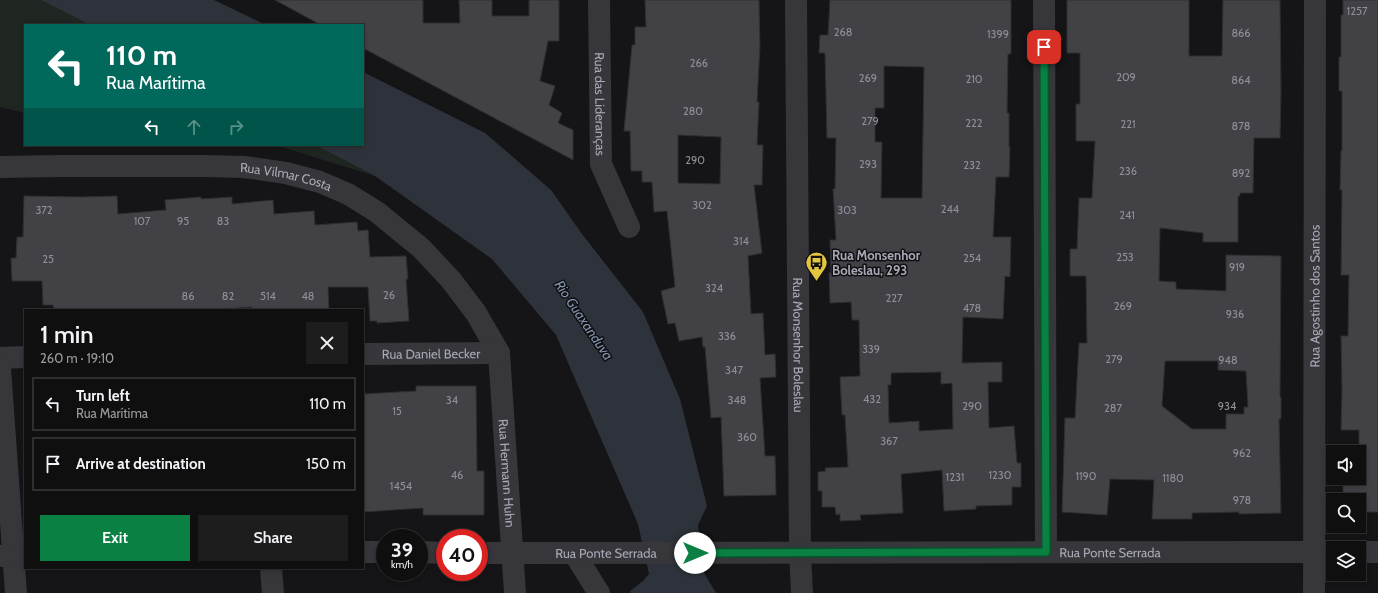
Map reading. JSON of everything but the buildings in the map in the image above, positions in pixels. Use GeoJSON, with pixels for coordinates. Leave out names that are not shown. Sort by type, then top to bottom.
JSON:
{"type":"FeatureCollection","features":[{"type":"Feature","properties":{"kind":"street","name":"Rua das Lideranças"},"geometry":{"type":"LineString","coordinates":[[599,0],[601,164],[629,227]]}},
{"type":"Feature","properties":{"kind":"street","name":"Rua Monsenhor Boleslau"},"geometry":{"type":"LineString","coordinates":[[796,0],[800,553],[802,593]]}},
{"type":"Feature","properties":{"kind":"street"},"geometry":{"type":"LineString","coordinates":[[1044,0],[1046,552]]}},
{"type":"Feature","properties":{"kind":"street","name":"Rua Agostinho dos Santos"},"geometry":{"type":"LineString","coordinates":[[1314,593],[1324,552],[1315,0]]}},
{"type":"Feature","properties":{"kind":"street","name":"Rua Vilmar Costa"},"geometry":{"type":"LineString","coordinates":[[0,168],[135,165],[244,167],[286,173],[320,182],[348,194],[377,212],[421,248],[451,280],[476,313],[499,353]]}},
{"type":"Feature","properties":{"kind":"street","name":"Rua Daniel Becker"},"geometry":{"type":"LineString","coordinates":[[364,354],[499,353]]}},
{"type":"Feature","properties":{"kind":"street","name":"Rua Hermann Huhn"},"geometry":{"type":"LineString","coordinates":[[499,353],[515,593]]}},
{"type":"Feature","properties":{"kind":"street"},"geometry":{"type":"LineString","coordinates":[[0,358],[24,357]]}},
{"type":"Feature","properties":{"kind":"street"},"geometry":{"type":"LineString","coordinates":[[0,368],[16,593]]}},
{"type":"Feature","properties":{"kind":"street"},"geometry":{"type":"LineString","coordinates":[[364,552],[376,552]]}},
{"type":"Feature","properties":{"kind":"street","name":"Rua Ponte Serrada"},"geometry":{"type":"LineString","coordinates":[[488,553],[1324,552]]}},
{"type":"Feature","properties":{"kind":"street"},"geometry":{"type":"LineString","coordinates":[[1366,552],[1378,552]]}},
{"type":"Feature","properties":{"kind":"street"},"geometry":{"type":"LineString","coordinates":[[574,553],[599,593]]}},
{"type":"Feature","properties":{"kind":"street"},"geometry":{"type":"LineString","coordinates":[[271,569],[273,593]]}},
{"type":"Feature","properties":{"kind":"shaded area"},"geometry":{"type":"Polygon","coordinates":[[[0,0],[41,0],[88,24],[24,24],[24,113],[0,107],[0,0]]]}},
{"type":"Feature","properties":{"kind":"shaded area"},"geometry":{"type":"Polygon","coordinates":[[[278,146],[317,146],[375,176],[278,146]]]}},
{"type":"Feature","properties":{"kind":"water"},"geometry":{"type":"Polygon","coordinates":[[[41,0],[214,0],[264,24],[88,24],[41,0]]]}},
{"type":"Feature","properties":{"kind":"water","name":"Rio Guaxanduva"},"geometry":{"type":"Polygon","coordinates":[[[364,72],[485,133],[551,190],[582,234],[643,312],[680,399],[707,506],[698,525],[704,573],[716,593],[631,593],[630,591],[643,581],[649,574],[638,524],[556,335],[492,259],[375,176],[317,146],[364,146],[364,72]]]}},
{"type":"Feature","properties":{"kind":"place","name":"Rua Monsenhor Boleslau, 293"},"geometry":{"type":"Point","coordinates":[816,282]}},
{"type":"Feature","properties":{"kind":"route"},"geometry":{"type":"LineString","coordinates":[[695,553],[1046,552],[1044,47]]}}]}
